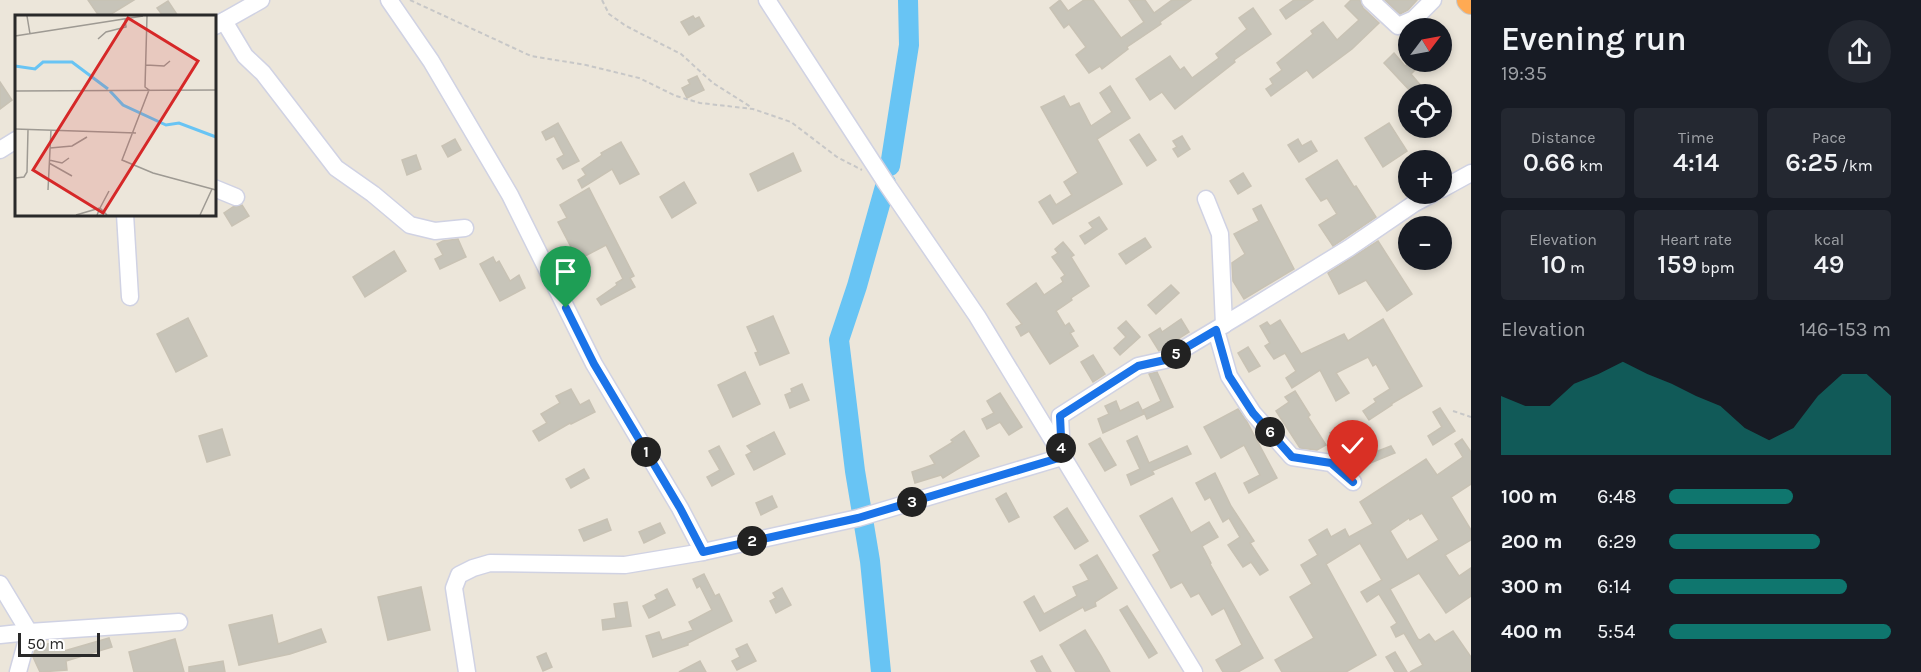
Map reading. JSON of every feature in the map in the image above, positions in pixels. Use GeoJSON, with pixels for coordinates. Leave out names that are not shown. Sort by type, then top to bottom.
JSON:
{"type":"FeatureCollection","features":[{"type":"Feature","properties":{"kind":"street"},"geometry":{"type":"LineString","coordinates":[[261,0],[219,24],[245,56],[263,73],[336,168],[373,194],[410,225],[435,231],[465,228]]}},
{"type":"Feature","properties":{"kind":"street"},"geometry":{"type":"LineString","coordinates":[[389,0],[430,61],[510,195],[594,364],[680,508],[703,552]]}},
{"type":"Feature","properties":{"kind":"street"},"geometry":{"type":"LineString","coordinates":[[767,0],[885,183],[977,316],[1194,672]]}},
{"type":"Feature","properties":{"kind":"street"},"geometry":{"type":"LineString","coordinates":[[1370,0],[1398,26],[1414,19],[1433,0]]}},
{"type":"Feature","properties":{"kind":"street"},"geometry":{"type":"LineString","coordinates":[[0,150],[15,141]]}},
{"type":"Feature","properties":{"kind":"street"},"geometry":{"type":"LineString","coordinates":[[1452,183],[1471,173]]}},
{"type":"Feature","properties":{"kind":"street"},"geometry":{"type":"LineString","coordinates":[[216,189],[236,197]]}},
{"type":"Feature","properties":{"kind":"street"},"geometry":{"type":"LineString","coordinates":[[1206,199],[1220,234],[1220,327],[1229,376],[1253,413],[1292,457],[1331,463],[1353,482]]}},
{"type":"Feature","properties":{"kind":"street"},"geometry":{"type":"LineString","coordinates":[[1062,457],[1060,416],[1138,366],[1165,360],[1220,327],[1349,248],[1412,204]]}},
{"type":"Feature","properties":{"kind":"street"},"geometry":{"type":"LineString","coordinates":[[125,216],[130,297]]}},
{"type":"Feature","properties":{"kind":"street"},"geometry":{"type":"LineString","coordinates":[[467,672],[454,588],[459,575],[474,568],[490,563],[625,565],[703,552],[866,516],[1062,457]]}},
{"type":"Feature","properties":{"kind":"street"},"geometry":{"type":"LineString","coordinates":[[0,584],[29,632],[18,672]]}},
{"type":"Feature","properties":{"kind":"street"},"geometry":{"type":"LineString","coordinates":[[0,635],[179,622]]}},
{"type":"Feature","properties":{"kind":"path"},"geometry":{"type":"LineString","coordinates":[[410,0],[531,56],[586,65],[639,78],[676,96],[700,103],[753,109],[791,122],[837,157],[885,183]]}},
{"type":"Feature","properties":{"kind":"path"},"geometry":{"type":"LineString","coordinates":[[602,0],[609,14],[617,20],[681,54],[713,83],[753,109]]}},
{"type":"Feature","properties":{"kind":"path"},"geometry":{"type":"LineString","coordinates":[[1453,411],[1471,417]]}},
{"type":"Feature","properties":{"kind":"building"},"geometry":{"type":"Polygon","coordinates":[[[88,0],[134,0],[110,15],[98,15],[88,0]]]}},
{"type":"Feature","properties":{"kind":"building"},"geometry":{"type":"Polygon","coordinates":[[[1060,0],[1068,11],[1084,0],[1093,0],[1121,38],[1144,22],[1129,0],[1145,0],[1154,13],[1172,0],[1191,0],[1127,47],[1128,49],[1102,69],[1100,66],[1089,73],[1076,55],[1086,47],[1069,24],[1064,28],[1050,8],[1060,0]]]}},
{"type":"Feature","properties":{"kind":"building"},"geometry":{"type":"Polygon","coordinates":[[[1294,0],[1313,0],[1286,19],[1280,10],[1294,0]]]}},
{"type":"Feature","properties":{"kind":"building"},"geometry":{"type":"Polygon","coordinates":[[[1351,0],[1360,0],[1363,8],[1379,23],[1352,49],[1313,78],[1307,70],[1271,96],[1266,89],[1273,84],[1270,79],[1282,70],[1277,63],[1313,34],[1311,31],[1323,22],[1337,40],[1359,20],[1345,6],[1351,0]]]}},
{"type":"Feature","properties":{"kind":"building"},"geometry":{"type":"Polygon","coordinates":[[[1385,0],[1417,0],[1408,10],[1400,14],[1385,0]]]}},
{"type":"Feature","properties":{"kind":"building"},"geometry":{"type":"Polygon","coordinates":[[[168,1],[177,15],[162,15],[157,8],[168,1]]]}},
{"type":"Feature","properties":{"kind":"building"},"geometry":{"type":"Polygon","coordinates":[[[1253,8],[1271,34],[1234,60],[1235,62],[1175,109],[1162,92],[1150,100],[1136,79],[1170,56],[1180,70],[1184,67],[1192,78],[1219,58],[1216,54],[1247,29],[1239,18],[1253,8]]]}},
{"type":"Feature","properties":{"kind":"building"},"geometry":{"type":"Polygon","coordinates":[[[693,16],[695,19],[699,17],[704,26],[689,35],[681,22],[693,16]]]}},
{"type":"Feature","properties":{"kind":"building"},"geometry":{"type":"Polygon","coordinates":[[[1394,53],[1398,58],[1398,72],[1413,72],[1411,74],[1419,84],[1404,84],[1384,63],[1394,53]]]}},
{"type":"Feature","properties":{"kind":"building"},"geometry":{"type":"Polygon","coordinates":[[[697,76],[704,90],[687,98],[682,88],[690,84],[688,80],[697,76]]]}},
{"type":"Feature","properties":{"kind":"building"},"geometry":{"type":"Polygon","coordinates":[[[0,82],[12,100],[0,109],[0,82]]]}},
{"type":"Feature","properties":{"kind":"building"},"geometry":{"type":"Polygon","coordinates":[[[1110,86],[1130,118],[1097,139],[1122,184],[1053,224],[1039,202],[1050,195],[1056,205],[1072,195],[1064,182],[1078,173],[1041,107],[1064,96],[1070,107],[1079,103],[1091,126],[1112,112],[1100,93],[1110,86]]]}},
{"type":"Feature","properties":{"kind":"building"},"geometry":{"type":"Polygon","coordinates":[[[558,123],[579,161],[563,169],[557,159],[564,155],[554,136],[546,140],[542,132],[558,123]]]}},
{"type":"Feature","properties":{"kind":"building"},"geometry":{"type":"Polygon","coordinates":[[[1389,123],[1406,150],[1398,150],[1398,157],[1383,167],[1365,138],[1389,123]]]}},
{"type":"Feature","properties":{"kind":"building"},"geometry":{"type":"Polygon","coordinates":[[[1139,134],[1156,160],[1147,166],[1130,140],[1139,134]]]}},
{"type":"Feature","properties":{"kind":"building"},"geometry":{"type":"Polygon","coordinates":[[[1182,136],[1190,149],[1178,157],[1173,149],[1177,147],[1173,141],[1182,136]]]}},
{"type":"Feature","properties":{"kind":"building"},"geometry":{"type":"Polygon","coordinates":[[[455,139],[461,150],[448,157],[442,146],[455,139]]]}},
{"type":"Feature","properties":{"kind":"building"},"geometry":{"type":"Polygon","coordinates":[[[1298,139],[1302,146],[1311,141],[1317,151],[1299,162],[1288,145],[1298,139]]]}},
{"type":"Feature","properties":{"kind":"building"},"geometry":{"type":"Polygon","coordinates":[[[621,142],[639,174],[620,184],[612,169],[582,188],[578,180],[586,175],[582,169],[602,155],[601,153],[621,142]]]}},
{"type":"Feature","properties":{"kind":"building"},"geometry":{"type":"Polygon","coordinates":[[[793,153],[801,171],[758,191],[750,174],[793,153]]]}},
{"type":"Feature","properties":{"kind":"building"},"geometry":{"type":"Polygon","coordinates":[[[416,155],[421,169],[407,175],[402,160],[416,155]]]}},
{"type":"Feature","properties":{"kind":"building"},"geometry":{"type":"Polygon","coordinates":[[[1337,160],[1376,217],[1333,246],[1319,225],[1337,214],[1327,198],[1321,201],[1306,179],[1337,160]]]}},
{"type":"Feature","properties":{"kind":"building"},"geometry":{"type":"Polygon","coordinates":[[[1243,173],[1251,186],[1238,194],[1230,181],[1243,173]]]}},
{"type":"Feature","properties":{"kind":"building"},"geometry":{"type":"Polygon","coordinates":[[[684,182],[696,203],[672,218],[660,197],[684,182]]]}},
{"type":"Feature","properties":{"kind":"building"},"geometry":{"type":"Polygon","coordinates":[[[589,188],[634,276],[630,278],[635,287],[601,305],[597,299],[623,279],[606,245],[570,264],[565,253],[572,249],[558,222],[567,218],[560,205],[589,188]]]}},
{"type":"Feature","properties":{"kind":"building"},"geometry":{"type":"Polygon","coordinates":[[[242,205],[249,216],[232,226],[224,213],[233,207],[242,205]]]}},
{"type":"Feature","properties":{"kind":"building"},"geometry":{"type":"Polygon","coordinates":[[[1261,205],[1294,269],[1244,299],[1233,281],[1232,263],[1245,254],[1234,234],[1259,221],[1253,209],[1261,205]]]}},
{"type":"Feature","properties":{"kind":"building"},"geometry":{"type":"Polygon","coordinates":[[[1099,217],[1107,229],[1085,244],[1080,236],[1093,228],[1089,223],[1099,217]]]}},
{"type":"Feature","properties":{"kind":"building"},"geometry":{"type":"Polygon","coordinates":[[[1145,238],[1151,247],[1126,264],[1119,254],[1145,238]]]}},
{"type":"Feature","properties":{"kind":"building"},"geometry":{"type":"Polygon","coordinates":[[[458,239],[466,257],[440,269],[435,259],[443,255],[437,244],[458,239]]]}},
{"type":"Feature","properties":{"kind":"building"},"geometry":{"type":"Polygon","coordinates":[[[1378,241],[1412,294],[1387,311],[1366,280],[1339,294],[1328,273],[1378,241]]]}},
{"type":"Feature","properties":{"kind":"building"},"geometry":{"type":"Polygon","coordinates":[[[1063,242],[1074,255],[1071,257],[1089,286],[1056,311],[1065,326],[1069,323],[1074,331],[1070,333],[1078,346],[1050,364],[1029,331],[1021,336],[1016,327],[1022,324],[1007,304],[1036,283],[1044,295],[1063,282],[1061,278],[1065,275],[1052,257],[1058,253],[1055,249],[1063,242]]]}},
{"type":"Feature","properties":{"kind":"building"},"geometry":{"type":"Polygon","coordinates":[[[394,251],[406,271],[365,297],[353,277],[394,251]]]}},
{"type":"Feature","properties":{"kind":"building"},"geometry":{"type":"Polygon","coordinates":[[[493,257],[496,263],[499,261],[510,281],[519,275],[525,288],[500,301],[480,264],[493,257]]]}},
{"type":"Feature","properties":{"kind":"building"},"geometry":{"type":"Polygon","coordinates":[[[1171,285],[1179,293],[1156,314],[1148,305],[1171,285]]]}},
{"type":"Feature","properties":{"kind":"building"},"geometry":{"type":"Polygon","coordinates":[[[773,316],[789,353],[760,365],[755,353],[758,352],[747,327],[773,316]]]}},
{"type":"Feature","properties":{"kind":"building"},"geometry":{"type":"Polygon","coordinates":[[[188,318],[207,356],[176,372],[157,334],[188,318]]]}},
{"type":"Feature","properties":{"kind":"building"},"geometry":{"type":"Polygon","coordinates":[[[1181,319],[1189,332],[1159,351],[1149,335],[1160,328],[1162,332],[1181,319]]]}},
{"type":"Feature","properties":{"kind":"building"},"geometry":{"type":"Polygon","coordinates":[[[1383,319],[1422,386],[1369,420],[1363,411],[1376,402],[1374,399],[1390,389],[1376,364],[1373,366],[1368,357],[1336,373],[1349,393],[1336,401],[1320,370],[1292,388],[1286,378],[1296,371],[1285,353],[1274,359],[1265,346],[1270,343],[1260,326],[1267,322],[1270,326],[1280,320],[1301,354],[1344,334],[1348,341],[1383,319]]]}},
{"type":"Feature","properties":{"kind":"building"},"geometry":{"type":"Polygon","coordinates":[[[1126,321],[1140,337],[1120,355],[1114,348],[1126,337],[1118,328],[1126,321]]]}},
{"type":"Feature","properties":{"kind":"building"},"geometry":{"type":"Polygon","coordinates":[[[1248,347],[1260,366],[1249,372],[1238,353],[1248,347]]]}},
{"type":"Feature","properties":{"kind":"building"},"geometry":{"type":"Polygon","coordinates":[[[1093,355],[1105,374],[1093,382],[1081,362],[1093,355]]]}},
{"type":"Feature","properties":{"kind":"building"},"geometry":{"type":"Polygon","coordinates":[[[745,372],[760,404],[733,417],[718,385],[745,372]]]}},
{"type":"Feature","properties":{"kind":"building"},"geometry":{"type":"Polygon","coordinates":[[[1157,372],[1173,407],[1147,419],[1143,410],[1161,401],[1149,374],[1157,372]]]}},
{"type":"Feature","properties":{"kind":"building"},"geometry":{"type":"Polygon","coordinates":[[[802,384],[809,400],[790,408],[785,395],[802,384]]]}},
{"type":"Feature","properties":{"kind":"building"},"geometry":{"type":"Polygon","coordinates":[[[571,389],[580,405],[589,400],[595,412],[539,441],[533,431],[547,423],[541,414],[560,403],[556,396],[571,389]]]}},
{"type":"Feature","properties":{"kind":"building"},"geometry":{"type":"Polygon","coordinates":[[[1295,391],[1326,445],[1317,450],[1300,448],[1276,411],[1289,402],[1285,397],[1295,391]]]}},
{"type":"Feature","properties":{"kind":"building"},"geometry":{"type":"Polygon","coordinates":[[[1000,393],[1022,427],[1009,435],[1000,422],[987,429],[982,419],[994,413],[987,401],[1000,393]]]}},
{"type":"Feature","properties":{"kind":"building"},"geometry":{"type":"Polygon","coordinates":[[[1116,401],[1120,411],[1138,402],[1144,414],[1103,433],[1098,419],[1109,414],[1105,406],[1116,401]]]}},
{"type":"Feature","properties":{"kind":"building"},"geometry":{"type":"Polygon","coordinates":[[[1440,408],[1455,431],[1433,445],[1428,436],[1442,427],[1433,412],[1440,408]]]}},
{"type":"Feature","properties":{"kind":"building"},"geometry":{"type":"Polygon","coordinates":[[[1238,409],[1277,478],[1249,493],[1244,483],[1260,475],[1244,445],[1221,458],[1204,427],[1238,409]]]}},
{"type":"Feature","properties":{"kind":"building"},"geometry":{"type":"Polygon","coordinates":[[[1348,421],[1353,430],[1336,442],[1330,433],[1348,421]]]}},
{"type":"Feature","properties":{"kind":"building"},"geometry":{"type":"Polygon","coordinates":[[[222,429],[230,455],[207,462],[199,436],[222,429]]]}},
{"type":"Feature","properties":{"kind":"building"},"geometry":{"type":"Polygon","coordinates":[[[964,431],[979,456],[943,478],[941,475],[915,483],[912,472],[935,464],[930,456],[953,442],[951,440],[964,431]]]}},
{"type":"Feature","properties":{"kind":"building"},"geometry":{"type":"Polygon","coordinates":[[[774,432],[785,454],[754,470],[746,455],[752,452],[747,446],[774,432]]]}},
{"type":"Feature","properties":{"kind":"building"},"geometry":{"type":"Polygon","coordinates":[[[1137,436],[1149,463],[1187,446],[1191,454],[1152,471],[1154,474],[1131,485],[1127,475],[1140,469],[1127,441],[1137,436]]]}},
{"type":"Feature","properties":{"kind":"building"},"geometry":{"type":"Polygon","coordinates":[[[1100,438],[1116,465],[1105,471],[1089,444],[1100,438]]]}},
{"type":"Feature","properties":{"kind":"building"},"geometry":{"type":"Polygon","coordinates":[[[1462,439],[1471,452],[1471,484],[1451,497],[1471,530],[1471,540],[1445,555],[1459,576],[1471,568],[1471,596],[1446,613],[1419,573],[1390,589],[1418,639],[1429,634],[1435,642],[1453,631],[1471,657],[1471,672],[1410,672],[1423,665],[1404,633],[1396,637],[1391,627],[1397,623],[1379,594],[1367,602],[1361,592],[1382,580],[1360,543],[1326,564],[1376,655],[1346,672],[1282,672],[1275,660],[1314,638],[1290,597],[1312,584],[1301,565],[1318,555],[1309,540],[1327,529],[1331,537],[1345,529],[1349,537],[1373,524],[1360,502],[1426,459],[1437,475],[1463,457],[1455,444],[1462,439]],[[1422,513],[1410,520],[1409,518],[1390,531],[1407,560],[1439,540],[1422,513]]]}},
{"type":"Feature","properties":{"kind":"building"},"geometry":{"type":"Polygon","coordinates":[[[719,446],[734,474],[712,486],[707,477],[720,470],[709,451],[719,446]]]}},
{"type":"Feature","properties":{"kind":"building"},"geometry":{"type":"Polygon","coordinates":[[[1391,446],[1395,453],[1368,464],[1365,456],[1391,446]]]}},
{"type":"Feature","properties":{"kind":"building"},"geometry":{"type":"Polygon","coordinates":[[[584,469],[589,478],[571,488],[566,479],[584,469]]]}},
{"type":"Feature","properties":{"kind":"building"},"geometry":{"type":"Polygon","coordinates":[[[1215,473],[1231,506],[1254,541],[1250,543],[1268,570],[1260,575],[1251,562],[1243,567],[1228,545],[1240,537],[1229,518],[1223,522],[1210,497],[1205,500],[1196,483],[1215,473]]]}},
{"type":"Feature","properties":{"kind":"building"},"geometry":{"type":"Polygon","coordinates":[[[1006,493],[1019,517],[1009,522],[996,499],[1006,493]]]}},
{"type":"Feature","properties":{"kind":"building"},"geometry":{"type":"Polygon","coordinates":[[[772,496],[777,507],[761,515],[756,503],[772,496]]]}},
{"type":"Feature","properties":{"kind":"building"},"geometry":{"type":"Polygon","coordinates":[[[1172,498],[1191,533],[1209,522],[1218,537],[1202,546],[1263,658],[1238,672],[1223,672],[1216,660],[1242,645],[1224,608],[1212,615],[1199,593],[1191,597],[1182,582],[1171,588],[1153,555],[1160,551],[1140,516],[1172,498]]]}},
{"type":"Feature","properties":{"kind":"building"},"geometry":{"type":"Polygon","coordinates":[[[1067,508],[1088,541],[1075,549],[1054,517],[1067,508]]]}},
{"type":"Feature","properties":{"kind":"building"},"geometry":{"type":"Polygon","coordinates":[[[607,519],[611,530],[584,541],[579,530],[607,519]]]}},
{"type":"Feature","properties":{"kind":"building"},"geometry":{"type":"Polygon","coordinates":[[[660,523],[665,533],[644,543],[639,532],[660,523]]]}},
{"type":"Feature","properties":{"kind":"building"},"geometry":{"type":"Polygon","coordinates":[[[1097,555],[1117,588],[1095,602],[1096,606],[1085,611],[1083,607],[1040,631],[1024,602],[1034,596],[1044,614],[1077,596],[1073,587],[1089,580],[1080,565],[1097,555]]]}},
{"type":"Feature","properties":{"kind":"building"},"geometry":{"type":"Polygon","coordinates":[[[704,574],[715,596],[719,594],[732,621],[688,645],[653,657],[646,636],[659,632],[662,640],[693,630],[689,622],[712,610],[700,586],[697,588],[693,579],[704,574]]]}},
{"type":"Feature","properties":{"kind":"building"},"geometry":{"type":"Polygon","coordinates":[[[421,587],[430,630],[388,640],[378,597],[421,587]]]}},
{"type":"Feature","properties":{"kind":"building"},"geometry":{"type":"Polygon","coordinates":[[[782,588],[791,605],[776,613],[770,601],[776,598],[773,593],[782,588]]]}},
{"type":"Feature","properties":{"kind":"building"},"geometry":{"type":"Polygon","coordinates":[[[667,589],[675,605],[649,618],[643,606],[657,599],[655,595],[667,589]]]}},
{"type":"Feature","properties":{"kind":"building"},"geometry":{"type":"Polygon","coordinates":[[[627,602],[631,626],[603,630],[602,620],[616,618],[614,604],[627,602]]]}},
{"type":"Feature","properties":{"kind":"building"},"geometry":{"type":"Polygon","coordinates":[[[1127,606],[1157,653],[1149,658],[1120,610],[1127,606]]]}},
{"type":"Feature","properties":{"kind":"building"},"geometry":{"type":"Polygon","coordinates":[[[272,615],[278,644],[321,629],[326,642],[290,654],[239,665],[229,625],[272,615]]]}},
{"type":"Feature","properties":{"kind":"building"},"geometry":{"type":"Polygon","coordinates":[[[1085,630],[1110,672],[1076,672],[1060,645],[1085,630]]]}},
{"type":"Feature","properties":{"kind":"building"},"geometry":{"type":"Polygon","coordinates":[[[109,638],[112,647],[66,661],[67,670],[40,672],[33,657],[36,646],[42,643],[43,645],[62,641],[64,651],[109,638]]]}},
{"type":"Feature","properties":{"kind":"building"},"geometry":{"type":"Polygon","coordinates":[[[175,639],[184,672],[134,672],[129,652],[175,639]]]}},
{"type":"Feature","properties":{"kind":"building"},"geometry":{"type":"Polygon","coordinates":[[[747,644],[756,661],[737,670],[732,661],[740,657],[736,649],[747,644]]]}},
{"type":"Feature","properties":{"kind":"building"},"geometry":{"type":"Polygon","coordinates":[[[1395,652],[1407,672],[1395,672],[1386,657],[1395,652]]]}},
{"type":"Feature","properties":{"kind":"building"},"geometry":{"type":"Polygon","coordinates":[[[546,653],[552,667],[543,671],[537,657],[546,653]]]}},
{"type":"Feature","properties":{"kind":"building"},"geometry":{"type":"Polygon","coordinates":[[[1042,656],[1051,672],[1037,672],[1031,661],[1042,656]]]}},
{"type":"Feature","properties":{"kind":"building"},"geometry":{"type":"Polygon","coordinates":[[[223,661],[225,672],[189,672],[189,667],[223,661]]]}},
{"type":"Feature","properties":{"kind":"building"},"geometry":{"type":"Polygon","coordinates":[[[700,661],[706,672],[679,672],[700,661]]]}},
{"type":"Feature","properties":{"kind":"waterway"},"geometry":{"type":"LineString","coordinates":[[890,166],[909,45],[908,0]]}},
{"type":"Feature","properties":{"kind":"waterway"},"geometry":{"type":"LineString","coordinates":[[881,672],[870,561],[855,471],[839,340],[886,183]]}},
{"type":"Feature","properties":{"kind":"route"},"geometry":{"type":"LineString","coordinates":[[566,308],[594,364],[680,508],[703,552],[858,518],[1062,457],[1060,416],[1138,366],[1165,360],[1216,330],[1229,376],[1253,413],[1292,457],[1331,463],[1353,482]]}}]}
